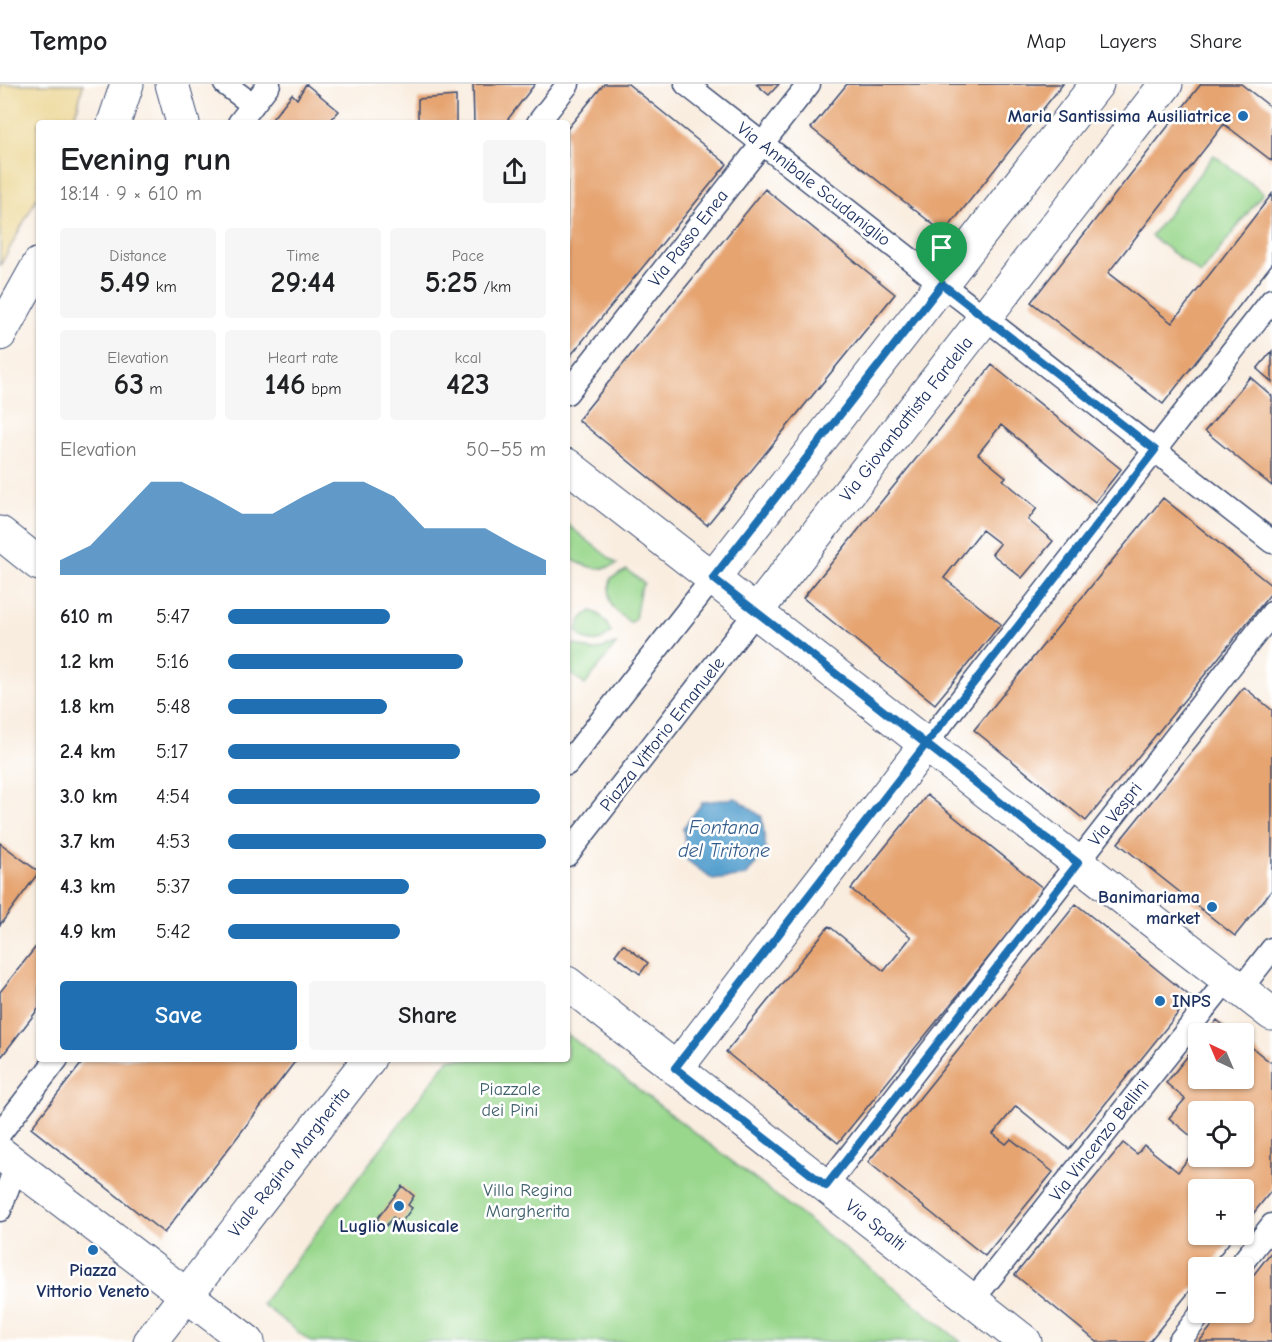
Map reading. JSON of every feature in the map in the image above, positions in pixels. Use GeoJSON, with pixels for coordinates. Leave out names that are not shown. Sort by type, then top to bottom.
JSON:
{"type":"FeatureCollection","features":[{"type":"Feature","properties":{"kind":"main road"},"geometry":{"type":"LineString","coordinates":[[172,84],[182,120]]}},
{"type":"Feature","properties":{"kind":"main road"},"geometry":{"type":"LineString","coordinates":[[713,578],[1097,84]]}},
{"type":"Feature","properties":{"kind":"main road","name":"Via Giovanbattista Fardella"},"geometry":{"type":"LineString","coordinates":[[756,612],[1166,84]]}},
{"type":"Feature","properties":{"kind":"main road"},"geometry":{"type":"LineString","coordinates":[[0,334],[36,269]]}},
{"type":"Feature","properties":{"kind":"main road"},"geometry":{"type":"LineString","coordinates":[[570,469],[1272,1014]]}},
{"type":"Feature","properties":{"kind":"main road"},"geometry":{"type":"LineString","coordinates":[[0,533],[36,562]]}},
{"type":"Feature","properties":{"kind":"main road"},"geometry":{"type":"LineString","coordinates":[[687,1078],[938,753]]}},
{"type":"Feature","properties":{"kind":"main road","name":"Via Spalti"},"geometry":{"type":"LineString","coordinates":[[570,985],[1025,1342]]}},
{"type":"Feature","properties":{"kind":"main road","name":"Viale Regina Margherita"},"geometry":{"type":"LineString","coordinates":[[150,1342],[367,1062]]}},
{"type":"Feature","properties":{"kind":"main road"},"geometry":{"type":"LineString","coordinates":[[6,1152],[242,1338]]}},
{"type":"Feature","properties":{"kind":"street"},"geometry":{"type":"LineString","coordinates":[[225,84],[253,105]]}},
{"type":"Feature","properties":{"kind":"street"},"geometry":{"type":"LineString","coordinates":[[241,120],[269,84]]}},
{"type":"Feature","properties":{"kind":"street"},"geometry":{"type":"LineString","coordinates":[[540,120],[568,84]]}},
{"type":"Feature","properties":{"kind":"street","name":"Via Annibale Scudaniglio"},"geometry":{"type":"LineString","coordinates":[[686,84],[1272,542]]}},
{"type":"Feature","properties":{"kind":"street","name":"Via Passo Enea"},"geometry":{"type":"LineString","coordinates":[[570,389],[809,84]]}},
{"type":"Feature","properties":{"kind":"street"},"geometry":{"type":"LineString","coordinates":[[938,753],[1155,450],[1272,300]]}},
{"type":"Feature","properties":{"kind":"street"},"geometry":{"type":"LineString","coordinates":[[570,760],[713,578]]}},
{"type":"Feature","properties":{"kind":"street","name":"Piazza Vittorio Emanuele"},"geometry":{"type":"LineString","coordinates":[[570,851],[756,612]]}},
{"type":"Feature","properties":{"kind":"street","name":"Via Vespri"},"geometry":{"type":"LineString","coordinates":[[826,1186],[1272,613]]}},
{"type":"Feature","properties":{"kind":"street","name":"Via Vincenzo Bellini"},"geometry":{"type":"LineString","coordinates":[[972,1301],[1233,985],[1272,949]]}},
{"type":"Feature","properties":{"kind":"street"},"geometry":{"type":"LineString","coordinates":[[0,1210],[6,1152],[55,1062]]}},
{"type":"Feature","properties":{"kind":"street"},"geometry":{"type":"LineString","coordinates":[[1247,1257],[1272,1225]]}},
{"type":"Feature","properties":{"kind":"street"},"geometry":{"type":"LineString","coordinates":[[1179,1342],[1194,1323]]}},
{"type":"Feature","properties":{"kind":"green space"},"geometry":{"type":"Polygon","coordinates":[[[1214,155],[1263,193],[1201,274],[1151,236],[1214,155]]]}},
{"type":"Feature","properties":{"kind":"green space"},"geometry":{"type":"Polygon","coordinates":[[[570,526],[617,564],[604,568],[586,566],[570,558],[570,526]]]}},
{"type":"Feature","properties":{"kind":"green space"},"geometry":{"type":"Polygon","coordinates":[[[627,570],[644,583],[640,590],[635,619],[631,623],[614,609],[609,594],[611,578],[627,570]]]}},
{"type":"Feature","properties":{"kind":"green space"},"geometry":{"type":"Polygon","coordinates":[[[591,611],[601,616],[611,632],[598,641],[582,638],[577,630],[582,618],[591,611]]]}},
{"type":"Feature","properties":{"kind":"green space"},"geometry":{"type":"Polygon","coordinates":[[[574,644],[593,651],[616,644],[585,685],[570,672],[570,648],[574,644]]]}},
{"type":"Feature","properties":{"kind":"green space","name":"Villa Regina Margherita"},"geometry":{"type":"Polygon","coordinates":[[[570,1036],[871,1269],[961,1342],[311,1342],[262,1304],[447,1062],[570,1062],[570,1036]]]}},
{"type":"Feature","properties":{"kind":"sand"},"geometry":{"type":"Polygon","coordinates":[[[0,84],[83,84],[72,120],[36,120],[36,200],[0,266],[0,84]]]}},
{"type":"Feature","properties":{"kind":"water","name":"Fontana del Tritone"},"geometry":{"type":"Polygon","coordinates":[[[736,798],[762,817],[766,850],[746,876],[713,880],[687,860],[683,828],[703,802],[736,798]]]}},
{"type":"Feature","properties":{"kind":"building"},"geometry":{"type":"Polygon","coordinates":[[[306,84],[339,111],[331,120],[271,120],[292,94],[297,99],[306,84]]]}},
{"type":"Feature","properties":{"kind":"building"},"geometry":{"type":"Polygon","coordinates":[[[473,84],[535,84],[507,120],[474,120],[473,84]]]}},
{"type":"Feature","properties":{"kind":"building"},"geometry":{"type":"Polygon","coordinates":[[[604,84],[628,84],[727,164],[570,356],[570,125],[604,84]]]}},
{"type":"Feature","properties":{"kind":"building"},"geometry":{"type":"Polygon","coordinates":[[[756,84],[779,84],[769,95],[756,84]]]}},
{"type":"Feature","properties":{"kind":"building"},"geometry":{"type":"Polygon","coordinates":[[[847,84],[1063,84],[944,233],[811,128],[847,84]]]}},
{"type":"Feature","properties":{"kind":"building"},"geometry":{"type":"Polygon","coordinates":[[[1201,84],[1241,84],[1272,108],[1272,161],[1224,124],[1108,273],[1172,323],[1272,194],[1272,264],[1163,404],[1031,302],[1201,84]]]}},
{"type":"Feature","properties":{"kind":"building"},"geometry":{"type":"Polygon","coordinates":[[[456,96],[456,120],[418,120],[418,99],[456,96]]]}},
{"type":"Feature","properties":{"kind":"building"},"geometry":{"type":"Polygon","coordinates":[[[765,189],[895,294],[707,525],[578,420],[765,189]]]}},
{"type":"Feature","properties":{"kind":"building"},"geometry":{"type":"Polygon","coordinates":[[[1272,351],[1272,382],[1257,369],[1272,351]]]}},
{"type":"Feature","properties":{"kind":"building"},"geometry":{"type":"Polygon","coordinates":[[[992,365],[1121,469],[1095,502],[1001,425],[978,454],[1006,477],[1003,480],[1037,508],[1028,520],[1053,541],[1022,578],[992,554],[1000,544],[982,530],[944,578],[1001,624],[935,704],[803,598],[992,365]]]}},
{"type":"Feature","properties":{"kind":"building"},"geometry":{"type":"Polygon","coordinates":[[[1250,377],[1272,396],[1272,486],[1205,431],[1250,377]]]}},
{"type":"Feature","properties":{"kind":"building"},"geometry":{"type":"Polygon","coordinates":[[[1163,498],[1272,586],[1272,592],[1086,821],[974,730],[1163,498]]]}},
{"type":"Feature","properties":{"kind":"building"},"geometry":{"type":"Polygon","coordinates":[[[1244,687],[1272,710],[1272,890],[1235,936],[1118,843],[1244,687]]]}},
{"type":"Feature","properties":{"kind":"building"},"geometry":{"type":"Polygon","coordinates":[[[927,795],[1044,889],[838,1143],[726,1052],[829,926],[884,971],[911,937],[851,889],[927,795]]]}},
{"type":"Feature","properties":{"kind":"building"},"geometry":{"type":"Polygon","coordinates":[[[0,843],[36,870],[36,876],[0,925],[0,843]]]}},
{"type":"Feature","properties":{"kind":"building"},"geometry":{"type":"Polygon","coordinates":[[[1076,904],[1191,997],[1069,1149],[1016,1106],[993,1134],[1006,1144],[1011,1139],[1053,1172],[985,1256],[868,1162],[1076,904]]]}},
{"type":"Feature","properties":{"kind":"building"},"geometry":{"type":"Polygon","coordinates":[[[623,944],[648,963],[640,974],[615,955],[623,944]]]}},
{"type":"Feature","properties":{"kind":"building"},"geometry":{"type":"Polygon","coordinates":[[[36,947],[36,1012],[2,1056],[0,1054],[0,992],[36,947]]]}},
{"type":"Feature","properties":{"kind":"building"},"geometry":{"type":"Polygon","coordinates":[[[1254,1049],[1270,1062],[1272,1060],[1272,1190],[1254,1212],[1254,1179],[1188,1179],[1188,1245],[1227,1245],[1218,1257],[1188,1257],[1188,1293],[1149,1342],[1097,1342],[1015,1275],[1123,1143],[1137,1154],[1144,1145],[1178,1172],[1188,1159],[1188,1167],[1254,1167],[1254,1101],[1188,1101],[1188,1134],[1169,1118],[1185,1099],[1166,1083],[1188,1056],[1188,1089],[1254,1089],[1254,1049]]]}},
{"type":"Feature","properties":{"kind":"building"},"geometry":{"type":"Polygon","coordinates":[[[83,1062],[295,1062],[164,1233],[31,1128],[83,1062]]]}},
{"type":"Feature","properties":{"kind":"building","name":"Luglio Musicale"},"geometry":{"type":"Polygon","coordinates":[[[402,1186],[414,1196],[408,1205],[412,1208],[401,1223],[393,1217],[386,1226],[377,1219],[402,1186]]]}},
{"type":"Feature","properties":{"kind":"building"},"geometry":{"type":"Polygon","coordinates":[[[1272,1251],[1272,1342],[1199,1342],[1214,1323],[1254,1323],[1254,1274],[1272,1251]]]}},
{"type":"Feature","properties":{"kind":"place","name":"Maria Santissima Ausiliatrice"},"geometry":{"type":"Point","coordinates":[1243,116]}},
{"type":"Feature","properties":{"kind":"place","name":"Banimariama market"},"geometry":{"type":"Point","coordinates":[1212,907]}},
{"type":"Feature","properties":{"kind":"place","name":"INPS"},"geometry":{"type":"Point","coordinates":[1160,1001]}},
{"type":"Feature","properties":{"kind":"place","name":"Luglio Musicale"},"geometry":{"type":"Point","coordinates":[399,1206]}},
{"type":"Feature","properties":{"kind":"place","name":"Piazza Vittorio Veneto"},"geometry":{"type":"Point","coordinates":[93,1250]}},
{"type":"Feature","properties":{"kind":"route"},"geometry":{"type":"LineString","coordinates":[[942,284],[713,578],[926,744],[675,1068],[826,1186],[1078,863],[926,744],[1155,450],[942,284]]}},
{"type":"Feature","properties":{"kind":"park label","name":"Piazzale dei Pini"},"geometry":{"type":"Point","coordinates":[510,1099]}}]}
